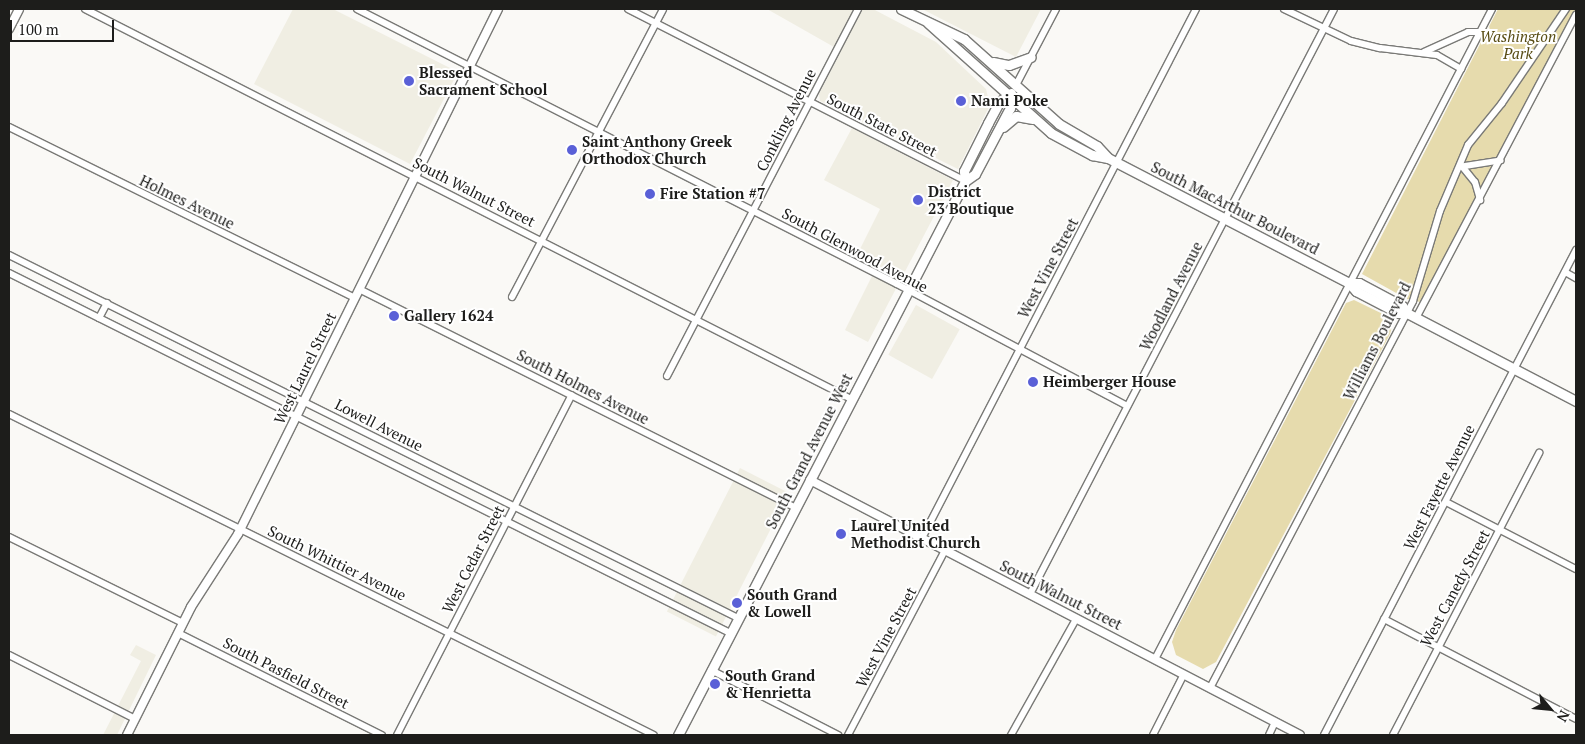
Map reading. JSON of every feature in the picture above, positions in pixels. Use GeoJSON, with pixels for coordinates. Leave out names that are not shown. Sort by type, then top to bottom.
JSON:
{"type":"FeatureCollection","features":[{"type":"Feature","properties":{"kind":"main road","name":"South MacArthur Boulevard"},"geometry":{"type":"LineString","coordinates":[[901,9],[928,23],[953,32],[992,61],[1060,124],[1097,146],[1112,160]]}},
{"type":"Feature","properties":{"kind":"main road","name":"South MacArthur Boulevard"},"geometry":{"type":"LineString","coordinates":[[928,23],[1036,121],[1069,144],[1092,155],[1112,160],[1349,283],[1356,291],[1398,313],[1407,313],[1576,401]]}},
{"type":"Feature","properties":{"kind":"main road"},"geometry":{"type":"LineString","coordinates":[[992,61],[1009,65],[1031,57]]}},
{"type":"Feature","properties":{"kind":"main road","name":"South Grand Avenue West"},"geometry":{"type":"LineString","coordinates":[[965,181],[964,171],[999,102],[1009,96],[1016,85]]}},
{"type":"Feature","properties":{"kind":"main road","name":"South Grand Avenue West"},"geometry":{"type":"LineString","coordinates":[[678,735],[965,181],[975,174],[1010,108],[1009,96]]}},
{"type":"Feature","properties":{"kind":"main road"},"geometry":{"type":"LineString","coordinates":[[994,137],[1016,116],[1036,121]]}},
{"type":"Feature","properties":{"kind":"street"},"geometry":{"type":"LineString","coordinates":[[9,29],[19,9]]}},
{"type":"Feature","properties":{"kind":"street","name":"South Walnut Street"},"geometry":{"type":"LineString","coordinates":[[85,9],[851,399]]}},
{"type":"Feature","properties":{"kind":"street","name":"South Glenwood Avenue"},"geometry":{"type":"LineString","coordinates":[[357,9],[753,211],[1127,406]]}},
{"type":"Feature","properties":{"kind":"street","name":"West Laurel Street"},"geometry":{"type":"LineString","coordinates":[[127,735],[183,623],[240,528],[498,9]]}},
{"type":"Feature","properties":{"kind":"street","name":"South State Street"},"geometry":{"type":"LineString","coordinates":[[628,9],[965,181]]}},
{"type":"Feature","properties":{"kind":"street"},"geometry":{"type":"LineString","coordinates":[[512,298],[663,9]]}},
{"type":"Feature","properties":{"kind":"street","name":"Conkling Avenue"},"geometry":{"type":"LineString","coordinates":[[667,376],[858,9]]}},
{"type":"Feature","properties":{"kind":"street","name":"South Grand Avenue West"},"geometry":{"type":"LineString","coordinates":[[1016,85],[1056,9]]}},
{"type":"Feature","properties":{"kind":"street","name":"West Vine Street"},"geometry":{"type":"LineString","coordinates":[[922,538],[1019,350],[1112,160],[1196,9]]}},
{"type":"Feature","properties":{"kind":"street"},"geometry":{"type":"LineString","coordinates":[[1284,9],[1323,29],[1365,46],[1423,52],[1437,56],[1460,69]]}},
{"type":"Feature","properties":{"kind":"street","name":"Woodland Avenue"},"geometry":{"type":"LineString","coordinates":[[1030,594],[1334,9]]}},
{"type":"Feature","properties":{"kind":"street"},"geometry":{"type":"LineString","coordinates":[[1155,659],[1492,9]]}},
{"type":"Feature","properties":{"kind":"street","name":"Williams Boulevard"},"geometry":{"type":"LineString","coordinates":[[1210,688],[1407,313],[1422,278],[1440,211],[1479,128],[1502,103],[1566,9]]}},
{"type":"Feature","properties":{"kind":"street","name":"Williams Boulevard"},"geometry":{"type":"LineString","coordinates":[[1416,318],[1576,15]]}},
{"type":"Feature","properties":{"kind":"street"},"geometry":{"type":"LineString","coordinates":[[1423,52],[1474,30],[1480,32]]}},
{"type":"Feature","properties":{"kind":"street","name":"Holmes Avenue"},"geometry":{"type":"LineString","coordinates":[[9,127],[355,298]]}},
{"type":"Feature","properties":{"kind":"street"},"geometry":{"type":"LineString","coordinates":[[1480,200],[1475,182],[1463,165],[1501,160]]}},
{"type":"Feature","properties":{"kind":"street","name":"West Fayette Avenue"},"geometry":{"type":"LineString","coordinates":[[1324,735],[1576,250]]}},
{"type":"Feature","properties":{"kind":"street","name":"Lowell Avenue"},"geometry":{"type":"LineString","coordinates":[[9,255],[738,618]]}},
{"type":"Feature","properties":{"kind":"street"},"geometry":{"type":"LineString","coordinates":[[1565,272],[1576,278]]}},
{"type":"Feature","properties":{"kind":"street","name":"Lowell Avenue"},"geometry":{"type":"LineString","coordinates":[[9,274],[730,633]]}},
{"type":"Feature","properties":{"kind":"street","name":"South Holmes Avenue"},"geometry":{"type":"LineString","coordinates":[[359,289],[795,507]]}},
{"type":"Feature","properties":{"kind":"street"},"geometry":{"type":"LineString","coordinates":[[99,318],[106,303]]}},
{"type":"Feature","properties":{"kind":"street","name":"West Cedar Street"},"geometry":{"type":"LineString","coordinates":[[397,735],[572,395]]}},
{"type":"Feature","properties":{"kind":"street","name":"South Whittier Avenue"},"geometry":{"type":"LineString","coordinates":[[9,414],[654,735]]}},
{"type":"Feature","properties":{"kind":"street","name":"West Canedy Street"},"geometry":{"type":"LineString","coordinates":[[1393,735],[1539,453]]}},
{"type":"Feature","properties":{"kind":"street","name":"South Walnut Street"},"geometry":{"type":"LineString","coordinates":[[810,480],[1300,735]]}},
{"type":"Feature","properties":{"kind":"street"},"geometry":{"type":"LineString","coordinates":[[1446,502],[1576,569]]}},
{"type":"Feature","properties":{"kind":"street"},"geometry":{"type":"LineString","coordinates":[[9,537],[183,623]]}},
{"type":"Feature","properties":{"kind":"street","name":"West Vine Street"},"geometry":{"type":"LineString","coordinates":[[848,735],[945,550]]}},
{"type":"Feature","properties":{"kind":"street"},"geometry":{"type":"LineString","coordinates":[[1011,735],[1076,618]]}},
{"type":"Feature","properties":{"kind":"street"},"geometry":{"type":"LineString","coordinates":[[1384,619],[1576,719]]}},
{"type":"Feature","properties":{"kind":"street","name":"South Pasfield Street"},"geometry":{"type":"LineString","coordinates":[[178,633],[382,735]]}},
{"type":"Feature","properties":{"kind":"street"},"geometry":{"type":"LineString","coordinates":[[9,655],[136,719]]}},
{"type":"Feature","properties":{"kind":"street"},"geometry":{"type":"LineString","coordinates":[[711,670],[838,735]]}},
{"type":"Feature","properties":{"kind":"street"},"geometry":{"type":"LineString","coordinates":[[1153,735],[1184,674]]}},
{"type":"Feature","properties":{"kind":"street"},"geometry":{"type":"LineString","coordinates":[[1269,735],[1275,722]]}},
{"type":"Feature","properties":{"kind":"shaded area"},"geometry":{"type":"Polygon","coordinates":[[[293,9],[333,9],[458,72],[410,164],[254,84],[293,9]]]}},
{"type":"Feature","properties":{"kind":"shaded area"},"geometry":{"type":"Polygon","coordinates":[[[767,9],[873,9],[936,42],[986,89],[990,105],[958,169],[820,101],[819,94],[841,51],[767,9]]]}},
{"type":"Feature","properties":{"kind":"shaded area"},"geometry":{"type":"Polygon","coordinates":[[[922,9],[1041,9],[1016,57],[922,9]]]}},
{"type":"Feature","properties":{"kind":"shaded area"},"geometry":{"type":"Polygon","coordinates":[[[852,128],[953,180],[868,342],[845,330],[876,268],[856,257],[880,209],[824,180],[852,128]]]}},
{"type":"Feature","properties":{"kind":"shaded area"},"geometry":{"type":"Polygon","coordinates":[[[916,305],[960,329],[932,379],[888,355],[916,305]]]}},
{"type":"Feature","properties":{"kind":"shaded area"},"geometry":{"type":"Polygon","coordinates":[[[740,468],[789,493],[716,636],[667,611],[740,468]]]}},
{"type":"Feature","properties":{"kind":"shaded area"},"geometry":{"type":"Polygon","coordinates":[[[136,645],[156,655],[117,735],[103,735],[141,661],[130,655],[136,645]]]}},
{"type":"Feature","properties":{"kind":"green space","name":"Washington Park"},"geometry":{"type":"Polygon","coordinates":[[[1498,9],[1576,9],[1420,302],[1407,299],[1362,274],[1498,9]]]}},
{"type":"Feature","properties":{"kind":"green space"},"geometry":{"type":"Polygon","coordinates":[[[1354,300],[1387,316],[1392,326],[1390,334],[1216,662],[1203,669],[1176,655],[1172,642],[1176,630],[1346,303],[1354,300]]]}},
{"type":"Feature","properties":{"kind":"place","name":"Blessed Sacrament School"},"geometry":{"type":"Point","coordinates":[409,81]}},
{"type":"Feature","properties":{"kind":"place","name":"Nami Poke"},"geometry":{"type":"Point","coordinates":[961,101]}},
{"type":"Feature","properties":{"kind":"place","name":"Saint Anthony Greek Orthodox Church"},"geometry":{"type":"Point","coordinates":[572,150]}},
{"type":"Feature","properties":{"kind":"place","name":"Fire Station #7"},"geometry":{"type":"Point","coordinates":[650,194]}},
{"type":"Feature","properties":{"kind":"place","name":"District 23 Boutique"},"geometry":{"type":"Point","coordinates":[918,200]}},
{"type":"Feature","properties":{"kind":"place","name":"Gallery 1624"},"geometry":{"type":"Point","coordinates":[394,316]}},
{"type":"Feature","properties":{"kind":"place","name":"Heimberger House"},"geometry":{"type":"Point","coordinates":[1033,382]}},
{"type":"Feature","properties":{"kind":"place","name":"Laurel United Methodist Church"},"geometry":{"type":"Point","coordinates":[841,534]}},
{"type":"Feature","properties":{"kind":"place","name":"South Grand & Lowell"},"geometry":{"type":"Point","coordinates":[737,603]}},
{"type":"Feature","properties":{"kind":"place","name":"South Grand & Henrietta"},"geometry":{"type":"Point","coordinates":[715,684]}}]}
